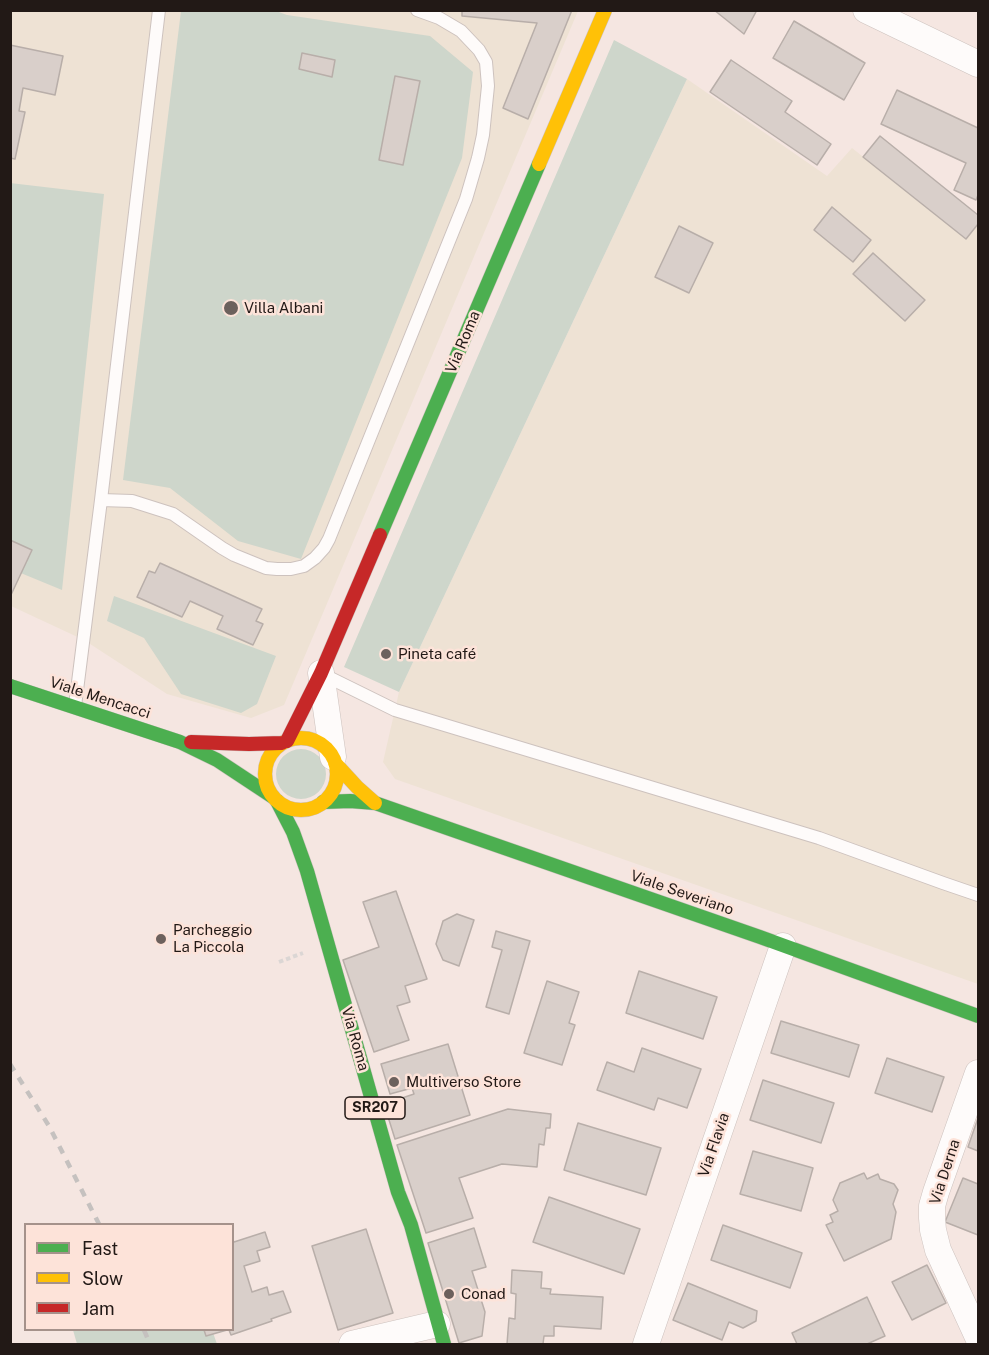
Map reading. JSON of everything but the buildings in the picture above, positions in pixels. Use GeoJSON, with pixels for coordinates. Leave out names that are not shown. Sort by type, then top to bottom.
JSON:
{"type":"FeatureCollection","features":[{"type":"Feature","properties":{"kind":"main road","name":"Via Roma"},"geometry":{"type":"LineString","coordinates":[[285,742],[321,673],[605,10]]}},
{"type":"Feature","properties":{"kind":"main road","name":"Viale Mencacci"},"geometry":{"type":"LineString","coordinates":[[10,686],[180,742],[237,772],[275,799]]}},
{"type":"Feature","properties":{"kind":"main road"},"geometry":{"type":"LineString","coordinates":[[297,738],[318,742],[327,749],[334,760],[337,773],[336,784],[331,794],[321,804],[311,809],[293,809],[284,806],[275,799],[267,786],[265,774],[267,762],[273,751],[285,742],[297,738]]}},
{"type":"Feature","properties":{"kind":"main road","name":"Viale Mencacci"},"geometry":{"type":"LineString","coordinates":[[180,742],[249,744],[285,742]]}},
{"type":"Feature","properties":{"kind":"main road","name":"Viale Severiano"},"geometry":{"type":"LineString","coordinates":[[334,760],[357,787],[375,803]]}},
{"type":"Feature","properties":{"kind":"main road","name":"Via Roma"},"geometry":{"type":"LineString","coordinates":[[275,799],[292,832],[307,871],[398,1192],[411,1225],[441,1334]]}},
{"type":"Feature","properties":{"kind":"main road","name":"Viale Severiano"},"geometry":{"type":"LineString","coordinates":[[321,804],[351,801],[375,803],[978,1016]]}},
{"type":"Feature","properties":{"kind":"main road"},"geometry":{"type":"LineString","coordinates":[[315,824],[321,804]]}},
{"type":"Feature","properties":{"kind":"main road","name":"Via Roma"},"geometry":{"type":"LineString","coordinates":[[307,871],[311,842]]}},
{"type":"Feature","properties":{"kind":"street"},"geometry":{"type":"LineString","coordinates":[[866,10],[978,64]]}},
{"type":"Feature","properties":{"kind":"street"},"geometry":{"type":"LineString","coordinates":[[321,673],[334,760]]}},
{"type":"Feature","properties":{"kind":"street","name":"Via Flavia"},"geometry":{"type":"LineString","coordinates":[[646,1344],[783,946]]}},
{"type":"Feature","properties":{"kind":"street","name":"Via Derna"},"geometry":{"type":"LineString","coordinates":[[978,1072],[936,1192],[932,1206],[932,1218],[938,1250],[978,1337]]}},
{"type":"Feature","properties":{"kind":"street"},"geometry":{"type":"LineString","coordinates":[[352,1344],[441,1334]]}},
{"type":"Feature","properties":{"kind":"lane"},"geometry":{"type":"LineString","coordinates":[[75,708],[102,500],[159,10]]}},
{"type":"Feature","properties":{"kind":"lane"},"geometry":{"type":"LineString","coordinates":[[102,500],[132,501],[163,510],[183,520],[234,555],[266,568],[291,569],[304,566],[324,548],[466,199],[483,135],[488,86],[486,62],[479,50],[461,31],[439,18],[417,10]]}},
{"type":"Feature","properties":{"kind":"lane"},"geometry":{"type":"LineString","coordinates":[[321,673],[395,710],[819,838],[978,895]]}},
{"type":"Feature","properties":{"kind":"shaded area","name":"Villa Albani"},"geometry":{"type":"Polygon","coordinates":[[[11,11],[578,11],[284,705],[251,718],[167,694],[84,640],[11,606],[11,11]]]}},
{"type":"Feature","properties":{"kind":"shaded area"},"geometry":{"type":"Polygon","coordinates":[[[181,11],[276,11],[287,15],[430,36],[473,72],[462,158],[301,559],[238,541],[170,488],[123,480],[181,11]]]}},
{"type":"Feature","properties":{"kind":"shaded area"},"geometry":{"type":"Polygon","coordinates":[[[614,40],[687,79],[399,692],[344,667],[614,40]]]}},
{"type":"Feature","properties":{"kind":"shaded area"},"geometry":{"type":"Polygon","coordinates":[[[687,79],[827,176],[852,148],[966,239],[978,224],[978,984],[395,779],[383,762],[399,692],[687,79]]]}},
{"type":"Feature","properties":{"kind":"shaded area"},"geometry":{"type":"Polygon","coordinates":[[[10,183],[104,194],[62,590],[11,569],[10,183]]]}},
{"type":"Feature","properties":{"kind":"shaded area"},"geometry":{"type":"Polygon","coordinates":[[[114,596],[276,656],[257,704],[241,713],[181,694],[144,638],[107,621],[114,596]]]}},
{"type":"Feature","properties":{"kind":"shaded area"},"geometry":{"type":"Polygon","coordinates":[[[301,749],[319,756],[326,774],[319,792],[301,799],[283,792],[276,774],[283,756],[301,749]]]}},
{"type":"Feature","properties":{"kind":"shaded area"},"geometry":{"type":"Polygon","coordinates":[[[73,1331],[212,1331],[217,1344],[77,1344],[73,1331]]]}},
{"type":"Feature","properties":{"kind":"railway"},"geometry":{"type":"LineString","coordinates":[[10,1064],[49,1126],[98,1223]]}},
{"type":"Feature","properties":{"kind":"railway"},"geometry":{"type":"LineString","coordinates":[[144,1331],[150,1344]]}},
{"type":"Feature","properties":{"kind":"traffic: fast"},"geometry":{"type":"LineString","coordinates":[[380,535],[539,164]]}},
{"type":"Feature","properties":{"kind":"traffic: fast"},"geometry":{"type":"LineString","coordinates":[[10,686],[180,742],[217,760],[273,797]]}},
{"type":"Feature","properties":{"kind":"traffic: fast"},"geometry":{"type":"LineString","coordinates":[[277,801],[293,832],[307,871],[398,1192],[411,1225],[444,1344]]}},
{"type":"Feature","properties":{"kind":"traffic: fast"},"geometry":{"type":"LineString","coordinates":[[323,802],[375,803],[760,937],[978,1016]]}},
{"type":"Feature","properties":{"kind":"traffic: slow"},"geometry":{"type":"LineString","coordinates":[[539,164],[605,10]]}},
{"type":"Feature","properties":{"kind":"traffic: slow"},"geometry":{"type":"LineString","coordinates":[[301,738],[321,744],[331,754],[337,774],[331,794],[321,804],[301,810],[281,804],[271,794],[265,774],[271,754],[281,744],[301,738]]}},
{"type":"Feature","properties":{"kind":"traffic: slow"},"geometry":{"type":"LineString","coordinates":[[335,763],[375,803]]}},
{"type":"Feature","properties":{"kind":"traffic: jam"},"geometry":{"type":"LineString","coordinates":[[287,741],[321,673],[380,535]]}},
{"type":"Feature","properties":{"kind":"traffic: jam"},"geometry":{"type":"LineString","coordinates":[[191,742],[282,743]]}},
{"type":"Feature","properties":{"kind":"place","name":"Villa Albani"},"geometry":{"type":"Point","coordinates":[231,308]}},
{"type":"Feature","properties":{"kind":"place","name":"Pineta café"},"geometry":{"type":"Point","coordinates":[386,654]}},
{"type":"Feature","properties":{"kind":"place","name":"Parcheggio La Piccola"},"geometry":{"type":"Point","coordinates":[161,939]}},
{"type":"Feature","properties":{"kind":"place","name":"Multiverso Store"},"geometry":{"type":"Point","coordinates":[394,1082]}},
{"type":"Feature","properties":{"kind":"place","name":"Conad"},"geometry":{"type":"Point","coordinates":[449,1294]}}]}
